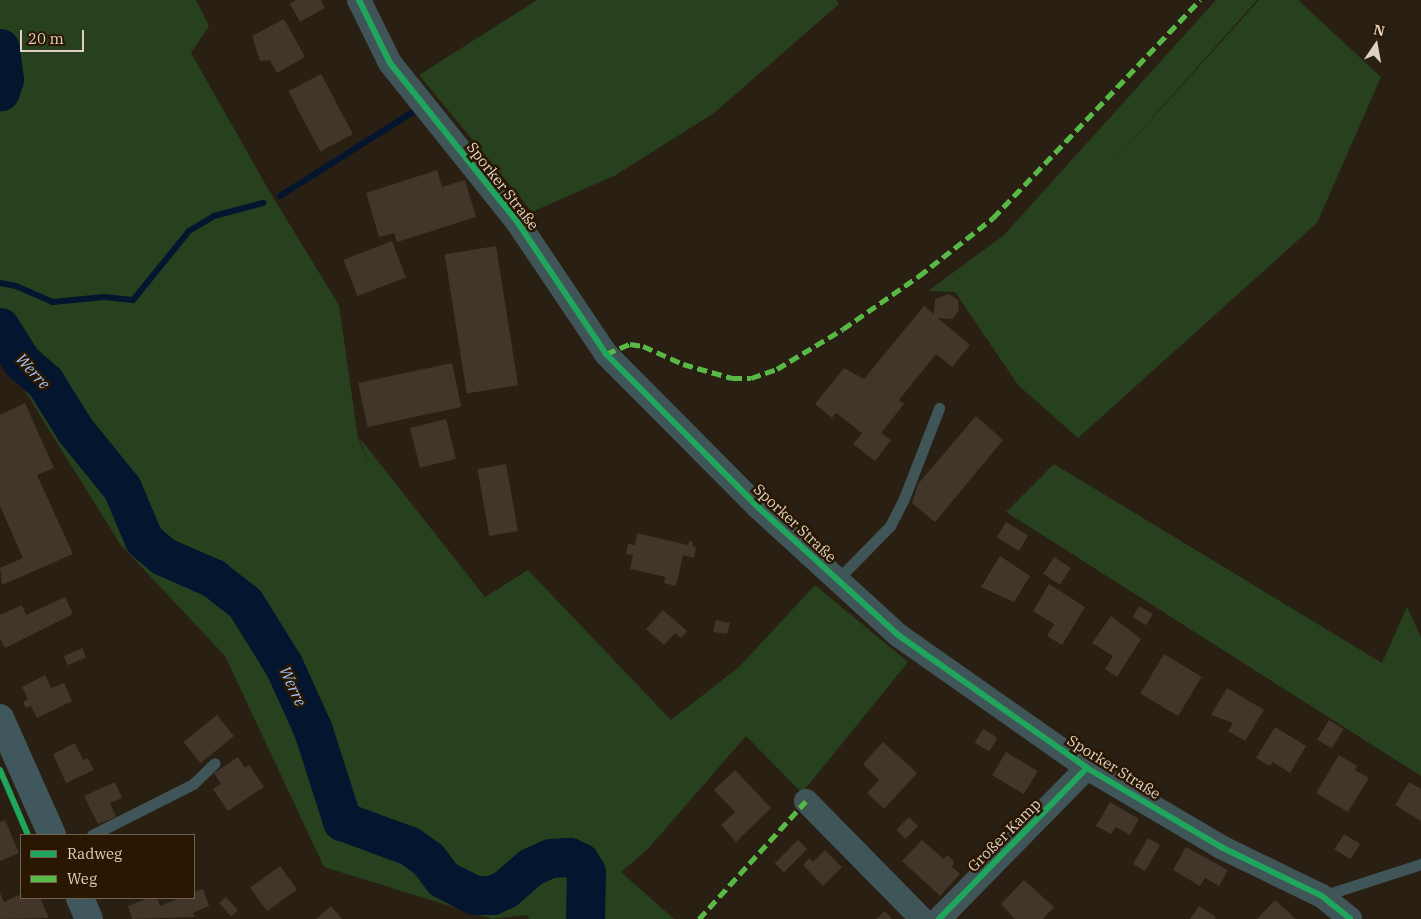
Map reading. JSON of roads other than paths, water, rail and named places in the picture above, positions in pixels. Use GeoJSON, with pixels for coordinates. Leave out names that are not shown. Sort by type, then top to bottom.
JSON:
{"type":"FeatureCollection","features":[{"type":"Feature","properties":{"kind":"main road"},"geometry":{"type":"LineString","coordinates":[[0,718],[52,834]]}},
{"type":"Feature","properties":{"kind":"main road"},"geometry":{"type":"LineString","coordinates":[[80,899],[89,919]]}},
{"type":"Feature","properties":{"kind":"street","name":"Sporker Straße"},"geometry":{"type":"LineString","coordinates":[[359,0],[390,64],[518,223],[606,354],[760,508],[898,635],[1087,768],[1222,847],[1322,896],[1350,919]]}},
{"type":"Feature","properties":{"kind":"street","name":"Großer Kamp"},"geometry":{"type":"LineString","coordinates":[[939,919],[1087,768]]}},
{"type":"Feature","properties":{"kind":"street"},"geometry":{"type":"LineString","coordinates":[[806,801],[922,919]]}},
{"type":"Feature","properties":{"kind":"lane"},"geometry":{"type":"LineString","coordinates":[[838,579],[890,526],[903,501],[939,408]]}},
{"type":"Feature","properties":{"kind":"lane"},"geometry":{"type":"LineString","coordinates":[[94,834],[193,784],[215,764]]}},
{"type":"Feature","properties":{"kind":"lane"},"geometry":{"type":"LineString","coordinates":[[1322,896],[1421,864]]}},
{"type":"Feature","properties":{"kind":"waterway","name":"Werre"},"geometry":{"type":"LineString","coordinates":[[0,48],[4,79],[0,91]]}},
{"type":"Feature","properties":{"kind":"waterway"},"geometry":{"type":"LineString","coordinates":[[280,196],[413,112]]}},
{"type":"Feature","properties":{"kind":"waterway"},"geometry":{"type":"LineString","coordinates":[[0,283],[16,286],[53,302],[104,297],[133,300],[189,231],[214,216],[263,203]]}},
{"type":"Feature","properties":{"kind":"waterway","name":"Werre"},"geometry":{"type":"LineString","coordinates":[[0,327],[21,361],[45,382],[75,430],[122,488],[144,540],[163,556],[213,578],[245,603],[284,666],[313,730],[342,821],[410,846],[428,859],[443,879],[474,895],[492,895],[505,889],[530,867],[550,858],[569,857],[580,862],[586,872],[585,919]]}}]}
